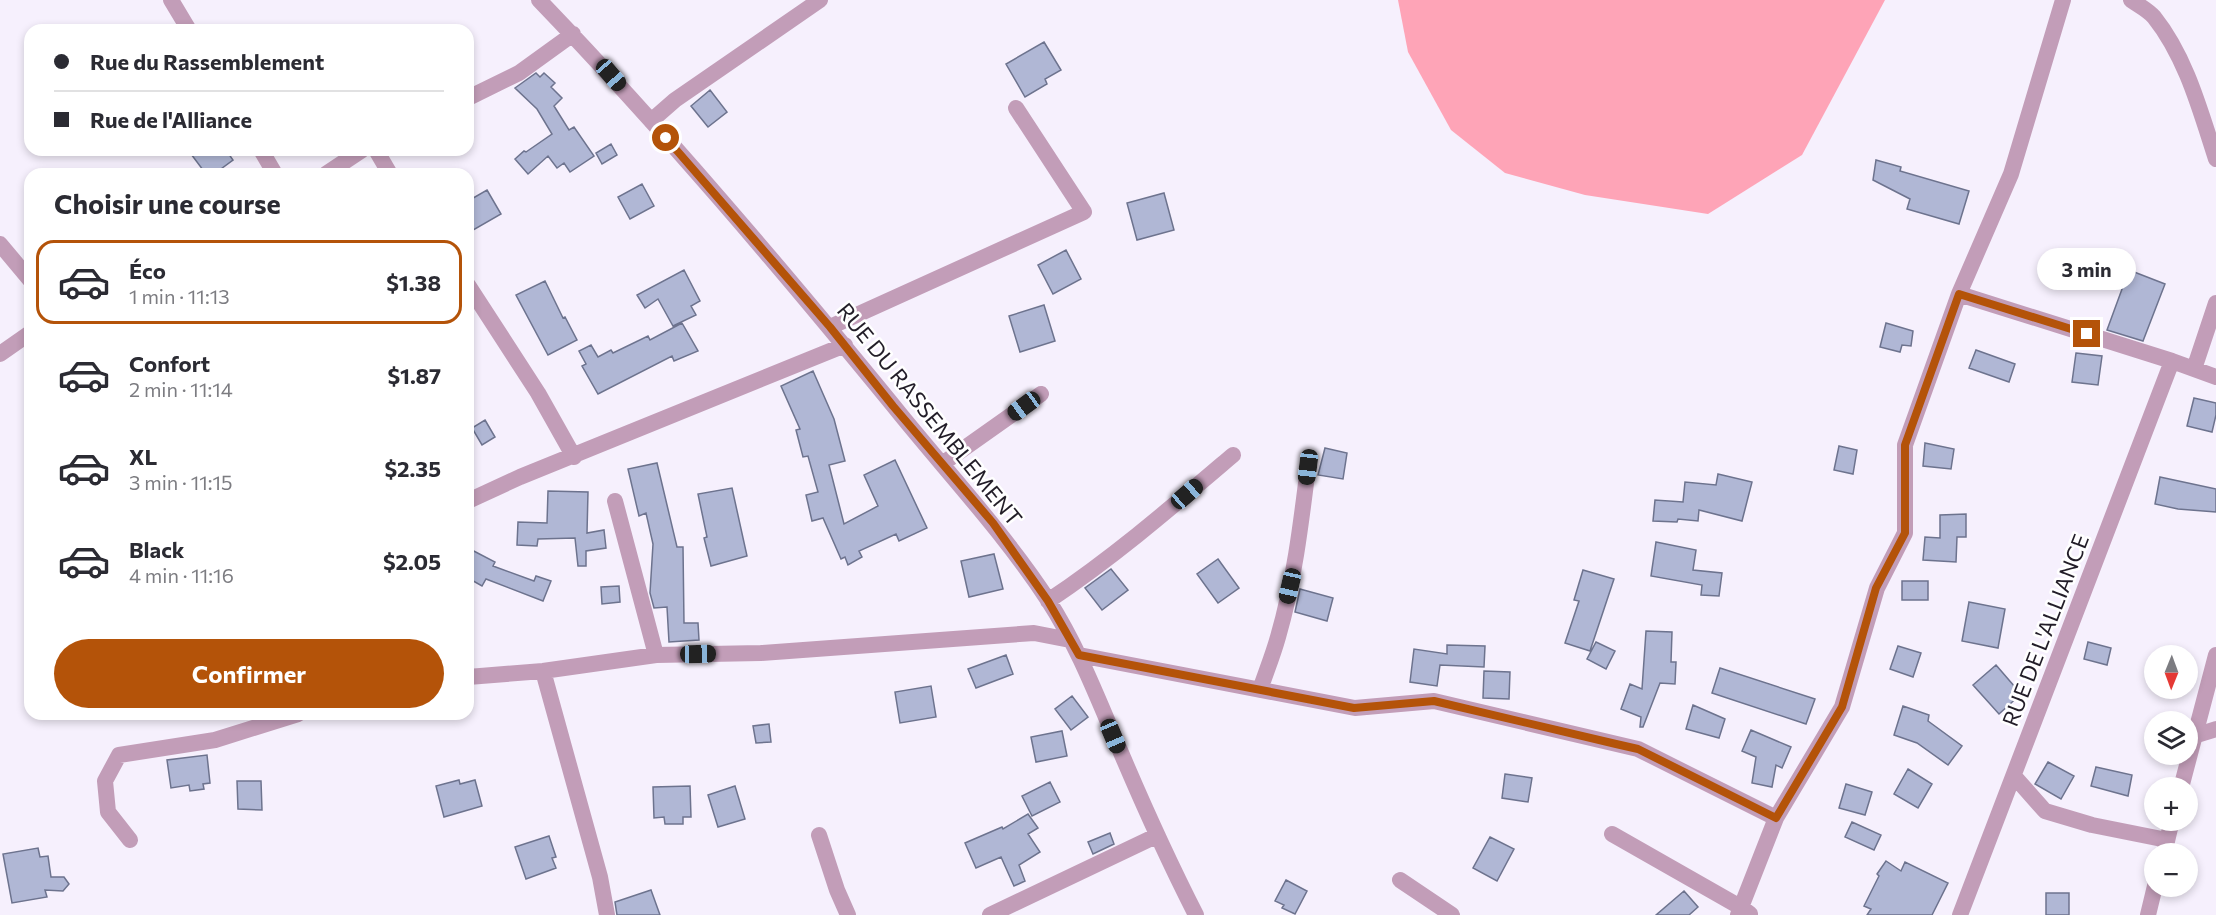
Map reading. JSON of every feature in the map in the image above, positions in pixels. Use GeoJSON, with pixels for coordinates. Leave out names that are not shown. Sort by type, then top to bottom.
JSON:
{"type":"FeatureCollection","features":[{"type":"Feature","properties":{"kind":"street"},"geometry":{"type":"LineString","coordinates":[[171,0],[185,24]]}},
{"type":"Feature","properties":{"kind":"street","name":"RUE DU RASSEMBLEMENT"},"geometry":{"type":"LineString","coordinates":[[539,0],[573,34],[651,121],[830,327],[993,523],[1048,601],[1079,655],[1156,836],[1196,915]]}},
{"type":"Feature","properties":{"kind":"street"},"geometry":{"type":"LineString","coordinates":[[651,121],[684,94],[820,0]]}},
{"type":"Feature","properties":{"kind":"street"},"geometry":{"type":"LineString","coordinates":[[1611,834],[1744,913],[1776,818],[1842,707],[1876,588],[1905,533],[1905,445],[1959,294],[2012,174],[2063,0]]}},
{"type":"Feature","properties":{"kind":"street"},"geometry":{"type":"LineString","coordinates":[[2131,0],[2153,15],[2177,53],[2199,106],[2216,159]]}},
{"type":"Feature","properties":{"kind":"street"},"geometry":{"type":"LineString","coordinates":[[474,95],[519,73],[573,34]]}},
{"type":"Feature","properties":{"kind":"street"},"geometry":{"type":"LineString","coordinates":[[830,327],[1084,212],[1016,108]]}},
{"type":"Feature","properties":{"kind":"street"},"geometry":{"type":"LineString","coordinates":[[335,168],[353,156]]}},
{"type":"Feature","properties":{"kind":"street"},"geometry":{"type":"LineString","coordinates":[[0,244],[24,273]]}},
{"type":"Feature","properties":{"kind":"street"},"geometry":{"type":"LineString","coordinates":[[474,294],[538,393],[574,457]]}},
{"type":"Feature","properties":{"kind":"street"},"geometry":{"type":"LineString","coordinates":[[1959,294],[2216,377]]}},
{"type":"Feature","properties":{"kind":"street"},"geometry":{"type":"LineString","coordinates":[[2194,369],[2216,303]]}},
{"type":"Feature","properties":{"kind":"street"},"geometry":{"type":"LineString","coordinates":[[0,354],[24,337]]}},
{"type":"Feature","properties":{"kind":"street"},"geometry":{"type":"LineString","coordinates":[[474,498],[520,477],[845,345]]}},
{"type":"Feature","properties":{"kind":"street","name":"RUE DE L'ALLIANCE"},"geometry":{"type":"LineString","coordinates":[[1960,915],[2172,361]]}},
{"type":"Feature","properties":{"kind":"street"},"geometry":{"type":"LineString","coordinates":[[942,464],[1041,394]]}},
{"type":"Feature","properties":{"kind":"street"},"geometry":{"type":"LineString","coordinates":[[1048,601],[1095,570],[1142,534],[1233,455]]}},
{"type":"Feature","properties":{"kind":"street"},"geometry":{"type":"LineString","coordinates":[[1260,690],[1278,637],[1290,586],[1308,467]]}},
{"type":"Feature","properties":{"kind":"street"},"geometry":{"type":"LineString","coordinates":[[615,501],[656,655]]}},
{"type":"Feature","properties":{"kind":"street"},"geometry":{"type":"LineString","coordinates":[[474,677],[543,671],[656,655],[761,653],[1034,633],[1070,640]]}},
{"type":"Feature","properties":{"kind":"street"},"geometry":{"type":"LineString","coordinates":[[1079,655],[1354,708],[1434,701],[1638,749],[1776,818]]}},
{"type":"Feature","properties":{"kind":"street"},"geometry":{"type":"LineString","coordinates":[[2198,725],[2212,686],[2216,655]]}},
{"type":"Feature","properties":{"kind":"street"},"geometry":{"type":"LineString","coordinates":[[543,671],[600,877],[606,915]]}},
{"type":"Feature","properties":{"kind":"street"},"geometry":{"type":"LineString","coordinates":[[130,840],[108,812],[105,781],[119,755],[215,740],[279,720]]}},
{"type":"Feature","properties":{"kind":"street"},"geometry":{"type":"LineString","coordinates":[[2198,735],[2216,729]]}},
{"type":"Feature","properties":{"kind":"street"},"geometry":{"type":"LineString","coordinates":[[2014,776],[2045,811],[2153,843]]}},
{"type":"Feature","properties":{"kind":"street"},"geometry":{"type":"LineString","coordinates":[[819,835],[837,890],[848,915]]}},
{"type":"Feature","properties":{"kind":"street"},"geometry":{"type":"LineString","coordinates":[[990,915],[1156,836]]}},
{"type":"Feature","properties":{"kind":"street"},"geometry":{"type":"LineString","coordinates":[[1400,880],[1452,915]]}},
{"type":"Feature","properties":{"kind":"street"},"geometry":{"type":"LineString","coordinates":[[2148,915],[2152,897]]}},
{"type":"Feature","properties":{"kind":"shaded area"},"geometry":{"type":"Polygon","coordinates":[[[1398,0],[1885,0],[1802,155],[1708,214],[1585,195],[1505,173],[1451,130],[1408,52],[1398,0]]]}},
{"type":"Feature","properties":{"kind":"building"},"geometry":{"type":"Polygon","coordinates":[[[1044,42],[1061,70],[1045,79],[1047,84],[1025,97],[1006,64],[1044,42]]]}},
{"type":"Feature","properties":{"kind":"building"},"geometry":{"type":"Polygon","coordinates":[[[536,73],[540,77],[544,73],[555,83],[551,87],[562,98],[554,106],[569,130],[574,127],[594,156],[570,172],[564,163],[557,168],[548,156],[528,174],[515,159],[552,134],[537,109],[515,88],[536,73]]]}},
{"type":"Feature","properties":{"kind":"building"},"geometry":{"type":"Polygon","coordinates":[[[710,90],[727,112],[708,127],[691,106],[710,90]]]}},
{"type":"Feature","properties":{"kind":"building"},"geometry":{"type":"Polygon","coordinates":[[[611,144],[617,155],[602,164],[596,153],[611,144]]]}},
{"type":"Feature","properties":{"kind":"building"},"geometry":{"type":"Polygon","coordinates":[[[192,156],[230,156],[233,160],[222,168],[202,168],[192,156]]]}},
{"type":"Feature","properties":{"kind":"building"},"geometry":{"type":"Polygon","coordinates":[[[1876,160],[1901,167],[1900,171],[1969,191],[1959,224],[1907,209],[1910,199],[1873,180],[1876,160]]]}},
{"type":"Feature","properties":{"kind":"building"},"geometry":{"type":"Polygon","coordinates":[[[642,184],[654,206],[630,219],[618,197],[642,184]]]}},
{"type":"Feature","properties":{"kind":"building"},"geometry":{"type":"Polygon","coordinates":[[[487,190],[501,214],[474,230],[474,198],[487,190]]]}},
{"type":"Feature","properties":{"kind":"building"},"geometry":{"type":"Polygon","coordinates":[[[1164,193],[1174,230],[1137,240],[1127,203],[1164,193]]]}},
{"type":"Feature","properties":{"kind":"building"},"geometry":{"type":"Polygon","coordinates":[[[1066,250],[1081,279],[1053,294],[1038,265],[1066,250]]]}},
{"type":"Feature","properties":{"kind":"building"},"geometry":{"type":"Polygon","coordinates":[[[684,270],[700,301],[691,306],[696,315],[673,326],[658,299],[645,308],[637,295],[684,270]]]}},
{"type":"Feature","properties":{"kind":"building"},"geometry":{"type":"Polygon","coordinates":[[[2129,270],[2165,284],[2143,341],[2107,330],[2129,270]]]}},
{"type":"Feature","properties":{"kind":"building"},"geometry":{"type":"Polygon","coordinates":[[[545,281],[563,318],[565,317],[577,340],[548,355],[516,295],[545,281]]]}},
{"type":"Feature","properties":{"kind":"building"},"geometry":{"type":"Polygon","coordinates":[[[1044,305],[1055,341],[1020,352],[1009,316],[1044,305]]]}},
{"type":"Feature","properties":{"kind":"building"},"geometry":{"type":"Polygon","coordinates":[[[682,323],[698,351],[674,361],[672,356],[598,394],[582,366],[586,364],[579,351],[591,345],[598,357],[611,350],[613,353],[648,336],[650,340],[682,323]]]}},
{"type":"Feature","properties":{"kind":"building"},"geometry":{"type":"Polygon","coordinates":[[[1886,323],[1913,331],[1911,346],[1902,345],[1900,352],[1880,347],[1886,323]]]}},
{"type":"Feature","properties":{"kind":"building"},"geometry":{"type":"Polygon","coordinates":[[[1976,350],[2015,364],[2009,382],[1969,368],[1976,350]]]}},
{"type":"Feature","properties":{"kind":"building"},"geometry":{"type":"Polygon","coordinates":[[[2076,353],[2102,356],[2098,385],[2072,382],[2076,353]]]}},
{"type":"Feature","properties":{"kind":"building"},"geometry":{"type":"Polygon","coordinates":[[[813,371],[834,419],[845,461],[829,465],[844,524],[878,506],[864,475],[895,460],[927,528],[899,541],[896,534],[859,551],[862,557],[848,565],[845,557],[841,559],[823,518],[812,521],[806,495],[818,492],[808,456],[803,457],[796,430],[800,429],[781,386],[813,371]]]}},
{"type":"Feature","properties":{"kind":"building"},"geometry":{"type":"Polygon","coordinates":[[[2194,398],[2216,403],[2212,432],[2187,426],[2194,398]]]}},
{"type":"Feature","properties":{"kind":"building"},"geometry":{"type":"Polygon","coordinates":[[[485,420],[495,437],[482,445],[474,431],[474,427],[485,420]]]}},
{"type":"Feature","properties":{"kind":"building"},"geometry":{"type":"Polygon","coordinates":[[[1925,443],[1954,449],[1951,469],[1923,466],[1925,443]]]}},
{"type":"Feature","properties":{"kind":"building"},"geometry":{"type":"Polygon","coordinates":[[[1839,446],[1857,450],[1853,474],[1834,470],[1839,446]]]}},
{"type":"Feature","properties":{"kind":"building"},"geometry":{"type":"Polygon","coordinates":[[[1325,448],[1347,453],[1343,479],[1318,475],[1325,448]]]}},
{"type":"Feature","properties":{"kind":"building"},"geometry":{"type":"Polygon","coordinates":[[[657,463],[677,547],[683,547],[684,623],[698,623],[699,640],[669,642],[667,607],[654,608],[650,593],[653,544],[646,513],[639,516],[628,469],[657,463]]]}},
{"type":"Feature","properties":{"kind":"building"},"geometry":{"type":"Polygon","coordinates":[[[1718,474],[1752,482],[1742,521],[1699,510],[1698,521],[1678,519],[1677,522],[1653,521],[1655,500],[1683,502],[1685,482],[1716,485],[1718,474]]]}},
{"type":"Feature","properties":{"kind":"building"},"geometry":{"type":"Polygon","coordinates":[[[2160,477],[2216,489],[2216,512],[2178,509],[2155,504],[2160,477]]]}},
{"type":"Feature","properties":{"kind":"building"},"geometry":{"type":"Polygon","coordinates":[[[732,488],[747,556],[711,566],[704,538],[707,537],[698,494],[732,488]]]}},
{"type":"Feature","properties":{"kind":"building"},"geometry":{"type":"Polygon","coordinates":[[[548,491],[588,492],[587,533],[604,530],[606,548],[586,551],[586,566],[578,566],[575,538],[538,539],[537,546],[517,545],[518,522],[547,523],[548,491]]]}},
{"type":"Feature","properties":{"kind":"building"},"geometry":{"type":"Polygon","coordinates":[[[1966,514],[1966,537],[1957,537],[1956,562],[1923,560],[1925,537],[1940,538],[1940,515],[1966,514]]]}},
{"type":"Feature","properties":{"kind":"building"},"geometry":{"type":"Polygon","coordinates":[[[1656,542],[1696,550],[1693,570],[1722,573],[1719,596],[1701,595],[1702,585],[1651,576],[1656,542]]]}},
{"type":"Feature","properties":{"kind":"building"},"geometry":{"type":"Polygon","coordinates":[[[474,551],[495,562],[493,566],[534,581],[536,576],[551,581],[543,601],[486,579],[482,586],[474,581],[474,551]]]}},
{"type":"Feature","properties":{"kind":"building"},"geometry":{"type":"Polygon","coordinates":[[[994,554],[1003,589],[969,597],[961,561],[994,554]]]}},
{"type":"Feature","properties":{"kind":"building"},"geometry":{"type":"Polygon","coordinates":[[[1218,559],[1239,588],[1218,603],[1197,574],[1218,559]]]}},
{"type":"Feature","properties":{"kind":"building"},"geometry":{"type":"Polygon","coordinates":[[[1111,569],[1128,590],[1102,610],[1085,588],[1111,569]]]}},
{"type":"Feature","properties":{"kind":"building"},"geometry":{"type":"Polygon","coordinates":[[[1583,570],[1614,579],[1590,651],[1565,643],[1579,601],[1574,600],[1583,570]]]}},
{"type":"Feature","properties":{"kind":"building"},"geometry":{"type":"Polygon","coordinates":[[[1902,581],[1928,581],[1928,600],[1902,600],[1902,581]]]}},
{"type":"Feature","properties":{"kind":"building"},"geometry":{"type":"Polygon","coordinates":[[[619,586],[620,602],[602,604],[601,587],[619,586]]]}},
{"type":"Feature","properties":{"kind":"building"},"geometry":{"type":"Polygon","coordinates":[[[1300,589],[1333,598],[1327,621],[1295,612],[1300,589]]]}},
{"type":"Feature","properties":{"kind":"building"},"geometry":{"type":"Polygon","coordinates":[[[1969,602],[2005,609],[1998,648],[1962,641],[1969,602]]]}},
{"type":"Feature","properties":{"kind":"building"},"geometry":{"type":"Polygon","coordinates":[[[1646,631],[1672,632],[1671,662],[1676,662],[1675,684],[1660,683],[1643,727],[1640,727],[1641,717],[1621,709],[1630,684],[1642,689],[1646,631]]]}},
{"type":"Feature","properties":{"kind":"building"},"geometry":{"type":"Polygon","coordinates":[[[1596,642],[1615,651],[1606,669],[1587,659],[1596,642]]]}},
{"type":"Feature","properties":{"kind":"building"},"geometry":{"type":"Polygon","coordinates":[[[2088,642],[2111,648],[2107,665],[2084,659],[2088,642]]]}},
{"type":"Feature","properties":{"kind":"building"},"geometry":{"type":"Polygon","coordinates":[[[1447,645],[1485,646],[1484,667],[1440,665],[1437,686],[1410,682],[1414,649],[1447,654],[1447,645]]]}},
{"type":"Feature","properties":{"kind":"building"},"geometry":{"type":"Polygon","coordinates":[[[1898,646],[1921,653],[1913,677],[1890,669],[1898,646]]]}},
{"type":"Feature","properties":{"kind":"building"},"geometry":{"type":"Polygon","coordinates":[[[1006,655],[1013,674],[976,688],[968,669],[1006,655]]]}},
{"type":"Feature","properties":{"kind":"building"},"geometry":{"type":"Polygon","coordinates":[[[1996,665],[2021,694],[1999,714],[1973,685],[1996,665]]]}},
{"type":"Feature","properties":{"kind":"building"},"geometry":{"type":"Polygon","coordinates":[[[1720,668],[1815,699],[1806,724],[1712,693],[1720,668]]]}},
{"type":"Feature","properties":{"kind":"building"},"geometry":{"type":"Polygon","coordinates":[[[1484,671],[1510,672],[1509,699],[1483,698],[1484,671]]]}},
{"type":"Feature","properties":{"kind":"building"},"geometry":{"type":"Polygon","coordinates":[[[931,686],[936,717],[900,723],[895,692],[931,686]]]}},
{"type":"Feature","properties":{"kind":"building"},"geometry":{"type":"Polygon","coordinates":[[[1072,696],[1088,717],[1071,730],[1055,709],[1072,696]]]}},
{"type":"Feature","properties":{"kind":"building"},"geometry":{"type":"Polygon","coordinates":[[[1693,705],[1725,719],[1719,738],[1686,729],[1693,705]]]}},
{"type":"Feature","properties":{"kind":"building"},"geometry":{"type":"Polygon","coordinates":[[[1903,706],[1929,715],[1928,721],[1962,746],[1948,765],[1917,743],[1894,735],[1903,706]]]}},
{"type":"Feature","properties":{"kind":"building"},"geometry":{"type":"Polygon","coordinates":[[[769,724],[771,742],[756,743],[753,726],[769,724]]]}},
{"type":"Feature","properties":{"kind":"building"},"geometry":{"type":"Polygon","coordinates":[[[1751,730],[1791,747],[1782,768],[1776,765],[1772,787],[1752,783],[1756,757],[1742,751],[1751,730]]]}},
{"type":"Feature","properties":{"kind":"building"},"geometry":{"type":"Polygon","coordinates":[[[1062,731],[1067,756],[1036,762],[1031,737],[1062,731]]]}},
{"type":"Feature","properties":{"kind":"building"},"geometry":{"type":"Polygon","coordinates":[[[207,755],[210,783],[203,784],[204,789],[190,791],[189,785],[171,788],[167,760],[207,755]]]}},
{"type":"Feature","properties":{"kind":"building"},"geometry":{"type":"Polygon","coordinates":[[[2048,762],[2074,776],[2061,799],[2035,784],[2048,762]]]}},
{"type":"Feature","properties":{"kind":"building"},"geometry":{"type":"Polygon","coordinates":[[[2096,767],[2132,775],[2128,796],[2091,786],[2096,767]]]}},
{"type":"Feature","properties":{"kind":"building"},"geometry":{"type":"Polygon","coordinates":[[[1908,769],[1932,784],[1918,808],[1894,794],[1908,769]]]}},
{"type":"Feature","properties":{"kind":"building"},"geometry":{"type":"Polygon","coordinates":[[[1505,774],[1532,778],[1528,802],[1502,798],[1505,774]]]}},
{"type":"Feature","properties":{"kind":"building"},"geometry":{"type":"Polygon","coordinates":[[[459,780],[460,784],[475,780],[482,806],[444,817],[436,786],[459,780]]]}},
{"type":"Feature","properties":{"kind":"building"},"geometry":{"type":"Polygon","coordinates":[[[237,781],[261,781],[262,810],[238,809],[237,781]]]}},
{"type":"Feature","properties":{"kind":"building"},"geometry":{"type":"Polygon","coordinates":[[[1050,782],[1060,802],[1032,816],[1022,796],[1050,782]]]}},
{"type":"Feature","properties":{"kind":"building"},"geometry":{"type":"Polygon","coordinates":[[[1846,784],[1872,792],[1865,815],[1839,808],[1846,784]]]}},
{"type":"Feature","properties":{"kind":"building"},"geometry":{"type":"Polygon","coordinates":[[[690,786],[691,817],[683,817],[683,824],[665,824],[664,817],[654,818],[653,787],[690,786]]]}},
{"type":"Feature","properties":{"kind":"building"},"geometry":{"type":"Polygon","coordinates":[[[735,786],[745,819],[718,827],[708,795],[735,786]]]}},
{"type":"Feature","properties":{"kind":"building"},"geometry":{"type":"Polygon","coordinates":[[[1028,814],[1038,828],[1028,834],[1040,852],[1019,865],[1025,881],[1014,886],[1001,857],[976,868],[965,843],[1002,827],[1003,829],[1028,814]]]}},
{"type":"Feature","properties":{"kind":"building"},"geometry":{"type":"Polygon","coordinates":[[[1852,822],[1881,835],[1874,850],[1845,837],[1852,822]]]}},
{"type":"Feature","properties":{"kind":"building"},"geometry":{"type":"Polygon","coordinates":[[[1110,833],[1114,844],[1093,854],[1088,842],[1110,833]]]}},
{"type":"Feature","properties":{"kind":"building"},"geometry":{"type":"Polygon","coordinates":[[[549,836],[556,857],[552,858],[556,868],[526,879],[515,847],[549,836]]]}},
{"type":"Feature","properties":{"kind":"building"},"geometry":{"type":"Polygon","coordinates":[[[1490,837],[1514,849],[1497,881],[1473,868],[1490,837]]]}},
{"type":"Feature","properties":{"kind":"building"},"geometry":{"type":"Polygon","coordinates":[[[38,848],[40,857],[48,856],[51,877],[64,877],[69,884],[63,891],[45,890],[47,897],[12,903],[3,854],[38,848]]]}},
{"type":"Feature","properties":{"kind":"building"},"geometry":{"type":"Polygon","coordinates":[[[1886,861],[1901,871],[1905,862],[1948,883],[1932,915],[1867,915],[1871,909],[1864,906],[1879,876],[1877,874],[1886,861]]]}},
{"type":"Feature","properties":{"kind":"building"},"geometry":{"type":"Polygon","coordinates":[[[1286,880],[1307,891],[1295,914],[1282,908],[1284,905],[1275,901],[1286,880]]]}},
{"type":"Feature","properties":{"kind":"building"},"geometry":{"type":"Polygon","coordinates":[[[651,890],[660,915],[617,915],[615,902],[651,890]]]}},
{"type":"Feature","properties":{"kind":"building"},"geometry":{"type":"Polygon","coordinates":[[[1684,891],[1698,907],[1689,915],[1656,915],[1684,891]]]}},
{"type":"Feature","properties":{"kind":"building"},"geometry":{"type":"Polygon","coordinates":[[[2046,893],[2069,893],[2069,915],[2046,915],[2046,893]]]}},
{"type":"Feature","properties":{"kind":"route"},"geometry":{"type":"LineString","coordinates":[[666,138],[830,327],[893,406],[993,523],[1048,601],[1079,655],[1354,708],[1434,701],[1638,749],[1776,818],[1842,707],[1876,588],[1905,533],[1905,445],[1959,294],[2087,334]]}}]}
